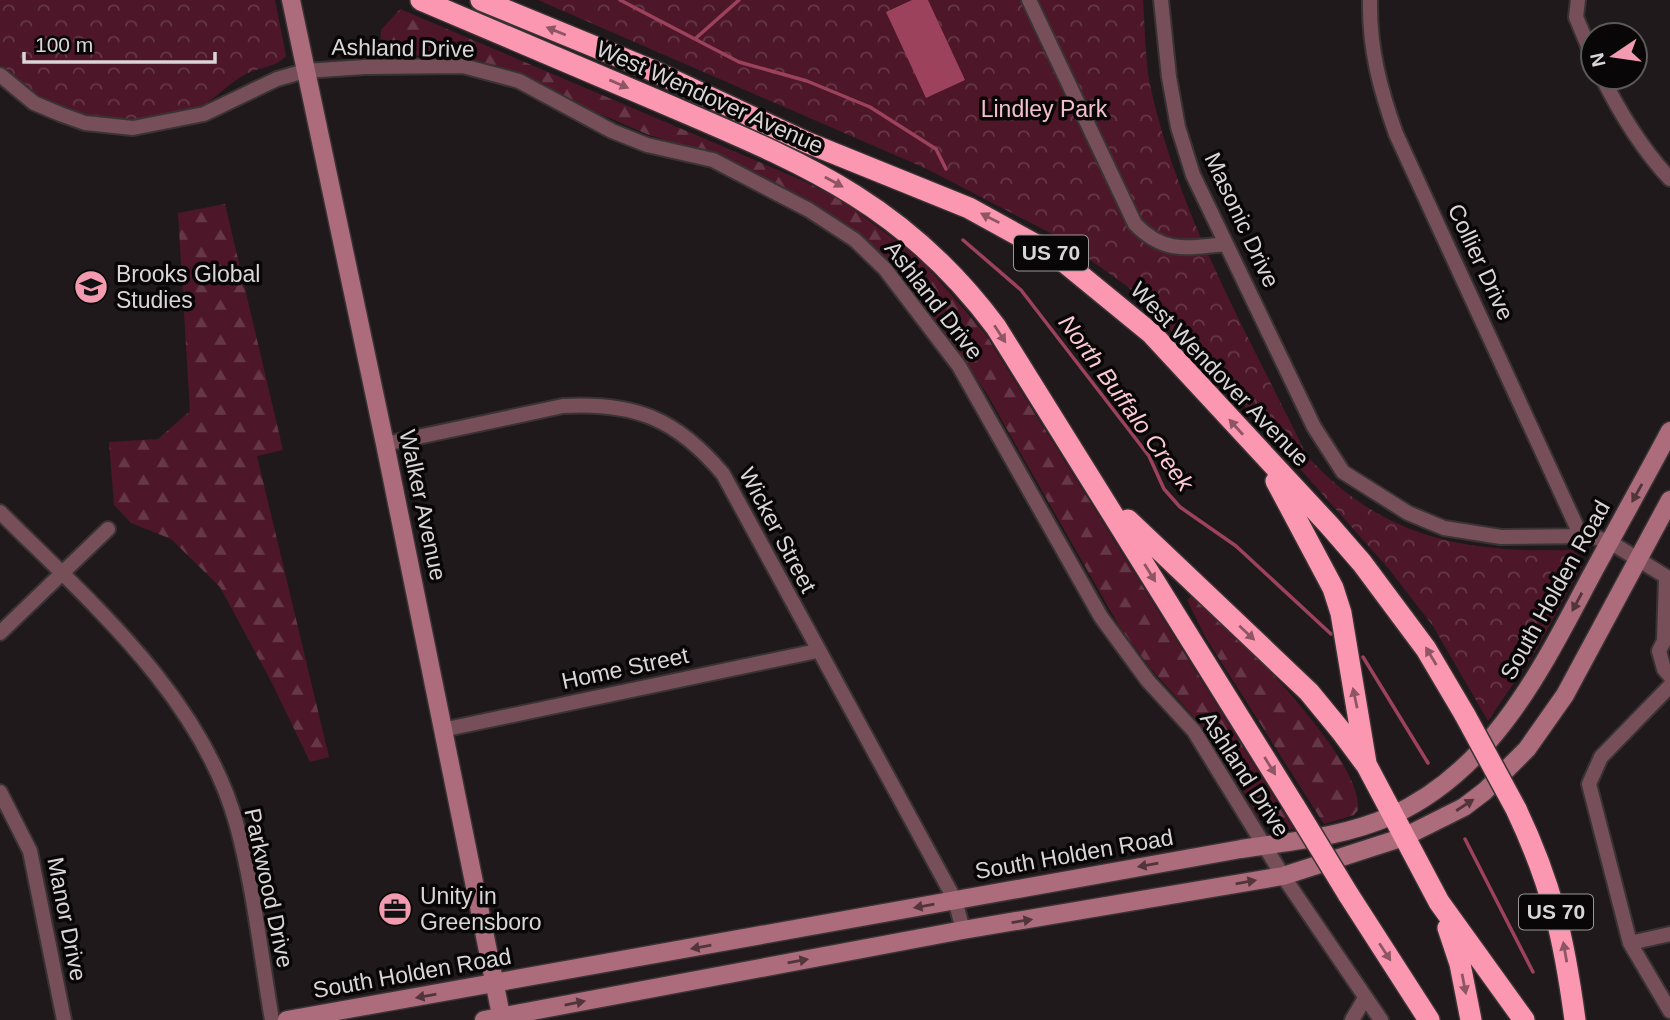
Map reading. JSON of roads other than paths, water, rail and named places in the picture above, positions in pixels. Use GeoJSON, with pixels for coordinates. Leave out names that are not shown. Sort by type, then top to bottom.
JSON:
{"type":"FeatureCollection","features":[{"type":"Feature","properties":{"kind":"highway","name":"West Wendover Avenue"},"geometry":{"type":"LineString","coordinates":[[421,0],[773,151],[833,181],[882,212],[926,247],[976,301],[1102,494],[1348,894],[1429,1020]]}},
{"type":"Feature","properties":{"kind":"highway","name":"West Wendover Avenue"},"geometry":{"type":"LineString","coordinates":[[481,0],[649,69],[806,142],[969,208],[1020,233],[1069,265],[1152,334],[1362,563],[1426,649],[1516,810],[1548,881],[1559,921],[1575,1020]]}},
{"type":"Feature","properties":{"kind":"highway"},"geometry":{"type":"LineString","coordinates":[[1262,456],[1333,587],[1341,613],[1367,765]]}},
{"type":"Feature","properties":{"kind":"highway"},"geometry":{"type":"LineString","coordinates":[[1102,494],[1309,692],[1367,765],[1439,902],[1524,1020]]}},
{"type":"Feature","properties":{"kind":"highway"},"geometry":{"type":"LineString","coordinates":[[1439,902],[1460,964],[1471,1020]]}},
{"type":"Feature","properties":{"kind":"main road","name":"Walker Avenue"},"geometry":{"type":"LineString","coordinates":[[291,0],[385,444],[494,984],[496,1019]]}},
{"type":"Feature","properties":{"kind":"main road","name":"South Holden Road"},"geometry":{"type":"LineString","coordinates":[[287,1020],[1335,835],[1393,815],[1464,766],[1502,727],[1547,659],[1670,431]]}},
{"type":"Feature","properties":{"kind":"main road"},"geometry":{"type":"LineString","coordinates":[[496,1019],[963,930],[1283,876],[1404,837],[1475,799],[1527,749],[1565,695],[1670,499]]}},
{"type":"Feature","properties":{"kind":"street"},"geometry":{"type":"LineString","coordinates":[[1029,0],[1135,224],[1150,240],[1170,247],[1226,244]]}},
{"type":"Feature","properties":{"kind":"street","name":"Masonic Drive"},"geometry":{"type":"LineString","coordinates":[[1161,0],[1169,77],[1178,127],[1194,175],[1324,446],[1343,472],[1375,495],[1444,528],[1501,537],[1580,534],[1610,542],[1668,578]]}},
{"type":"Feature","properties":{"kind":"street","name":"Collier Drive"},"geometry":{"type":"LineString","coordinates":[[1370,0],[1371,43],[1379,87],[1396,134],[1580,534]]}},
{"type":"Feature","properties":{"kind":"street"},"geometry":{"type":"LineString","coordinates":[[1578,0],[1576,18],[1579,25]]}},
{"type":"Feature","properties":{"kind":"street","name":"Ashland Drive"},"geometry":{"type":"LineString","coordinates":[[0,75],[34,103],[60,114],[85,123],[133,128],[204,114],[277,79],[305,71],[365,66],[463,66],[519,81],[612,131],[647,145],[713,160],[744,174],[855,240],[885,269],[959,366],[1101,617],[1132,662],[1194,730],[1283,876],[1381,1020]]}},
{"type":"Feature","properties":{"kind":"street"},"geometry":{"type":"LineString","coordinates":[[1609,91],[1647,155],[1670,179]]}},
{"type":"Feature","properties":{"kind":"street","name":"Wicker Street"},"geometry":{"type":"LineString","coordinates":[[385,444],[564,406],[616,405],[667,423],[705,452],[723,474],[955,900],[963,930]]}},
{"type":"Feature","properties":{"kind":"street","name":"Parkwood Drive"},"geometry":{"type":"LineString","coordinates":[[0,512],[118,628],[159,679],[195,732],[221,782],[237,825],[272,1020]]}},
{"type":"Feature","properties":{"kind":"street"},"geometry":{"type":"LineString","coordinates":[[0,633],[108,529]]}},
{"type":"Feature","properties":{"kind":"street"},"geometry":{"type":"LineString","coordinates":[[1668,578],[1667,632],[1659,651],[1670,676]]}},
{"type":"Feature","properties":{"kind":"street","name":"Home Street"},"geometry":{"type":"LineString","coordinates":[[442,730],[817,650]]}},
{"type":"Feature","properties":{"kind":"street"},"geometry":{"type":"LineString","coordinates":[[1670,685],[1601,757],[1589,784],[1630,943],[1670,1011]]}},
{"type":"Feature","properties":{"kind":"street","name":"Manor Drive"},"geometry":{"type":"LineString","coordinates":[[0,792],[30,850],[64,1020]]}},
{"type":"Feature","properties":{"kind":"street"},"geometry":{"type":"LineString","coordinates":[[1630,943],[1670,934]]}},
{"type":"Feature","properties":{"kind":"street"},"geometry":{"type":"LineString","coordinates":[[1352,1020],[1365,998]]}},
{"type":"Feature","properties":{"kind":"waterway","name":"North Buffalo Creek"},"geometry":{"type":"LineString","coordinates":[[620,0],[739,62],[807,81],[870,107],[936,149],[946,169]]}},
{"type":"Feature","properties":{"kind":"waterway"},"geometry":{"type":"LineString","coordinates":[[696,38],[739,0]]}},
{"type":"Feature","properties":{"kind":"waterway","name":"North Buffalo Creek"},"geometry":{"type":"LineString","coordinates":[[963,240],[1021,290],[1149,456],[1164,489],[1180,507],[1236,546],[1331,634]]}},
{"type":"Feature","properties":{"kind":"waterway","name":"North Buffalo Creek"},"geometry":{"type":"LineString","coordinates":[[1363,657],[1428,763]]}},
{"type":"Feature","properties":{"kind":"waterway","name":"North Buffalo Creek"},"geometry":{"type":"LineString","coordinates":[[1465,839],[1533,972]]}},
{"type":"Feature","properties":{"kind":"place","name":"Brooks Global Studies"},"geometry":{"type":"Point","coordinates":[91,287]}},
{"type":"Feature","properties":{"kind":"place","name":"Unity in Greensboro"},"geometry":{"type":"Point","coordinates":[395,909]}},
{"type":"Feature","properties":{"kind":"park label","name":"Lindley Park"},"geometry":{"type":"Point","coordinates":[1044,109]}}]}
